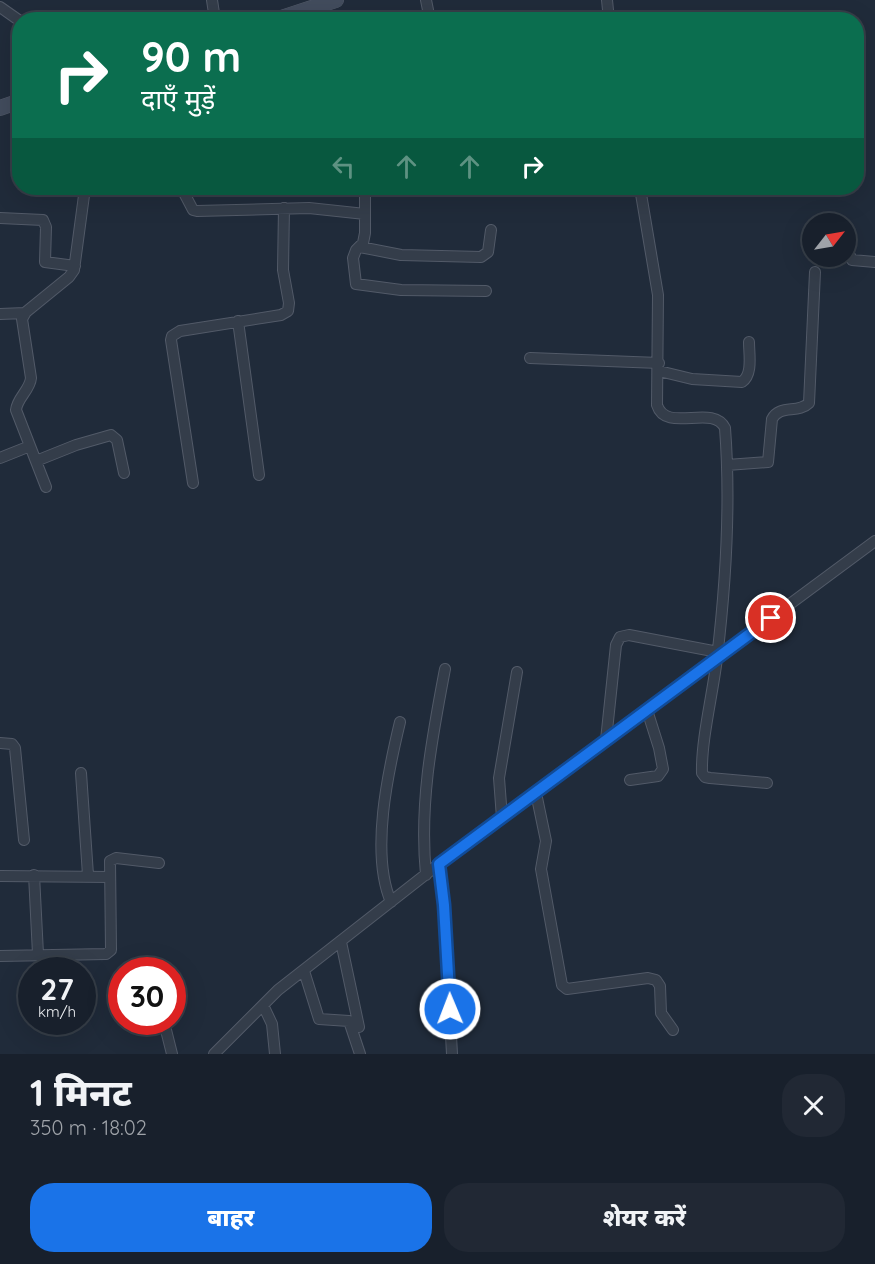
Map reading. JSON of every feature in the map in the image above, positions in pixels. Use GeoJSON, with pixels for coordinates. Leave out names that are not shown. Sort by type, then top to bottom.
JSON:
{"type":"FeatureCollection","features":[{"type":"Feature","properties":{"kind":"main road"},"geometry":{"type":"LineString","coordinates":[[290,12],[304,5],[336,0]]}},
{"type":"Feature","properties":{"kind":"street"},"geometry":{"type":"LineString","coordinates":[[0,314],[25,313],[69,277],[75,266],[84,195]]}},
{"type":"Feature","properties":{"kind":"street"},"geometry":{"type":"LineString","coordinates":[[185,195],[193,210],[197,211],[327,208],[365,214]]}},
{"type":"Feature","properties":{"kind":"street"},"geometry":{"type":"LineString","coordinates":[[365,195],[365,233],[353,258],[356,284],[406,290],[486,291]]}},
{"type":"Feature","properties":{"kind":"street"},"geometry":{"type":"LineString","coordinates":[[641,195],[656,278],[659,367],[657,405],[659,411],[668,418],[714,419],[722,423],[727,465],[726,558],[717,655],[702,773],[705,777],[710,778],[767,783]]}},
{"type":"Feature","properties":{"kind":"street"},"geometry":{"type":"LineString","coordinates":[[194,483],[172,336],[180,331],[281,315],[288,311],[289,303],[283,263],[284,208]]}},
{"type":"Feature","properties":{"kind":"street"},"geometry":{"type":"LineString","coordinates":[[0,218],[43,220],[46,228],[45,262],[75,266]]}},
{"type":"Feature","properties":{"kind":"street"},"geometry":{"type":"LineString","coordinates":[[360,247],[401,255],[481,257],[488,252],[490,230]]}},
{"type":"Feature","properties":{"kind":"street"},"geometry":{"type":"LineString","coordinates":[[856,260],[875,262]]}},
{"type":"Feature","properties":{"kind":"street"},"geometry":{"type":"LineString","coordinates":[[727,465],[768,462],[775,414],[783,410],[802,408],[809,403],[815,272]]}},
{"type":"Feature","properties":{"kind":"street"},"geometry":{"type":"LineString","coordinates":[[25,313],[22,326],[30,383],[16,407],[46,487]]}},
{"type":"Feature","properties":{"kind":"street"},"geometry":{"type":"LineString","coordinates":[[238,321],[259,475]]}},
{"type":"Feature","properties":{"kind":"street"},"geometry":{"type":"LineString","coordinates":[[530,358],[659,367],[692,379],[742,382],[748,376],[749,342]]}},
{"type":"Feature","properties":{"kind":"street"},"geometry":{"type":"LineString","coordinates":[[36,461],[76,445],[111,435],[117,440],[124,473]]}},
{"type":"Feature","properties":{"kind":"street"},"geometry":{"type":"LineString","coordinates":[[0,458],[30,446]]}},
{"type":"Feature","properties":{"kind":"street"},"geometry":{"type":"LineString","coordinates":[[214,1054],[263,1005],[439,864],[647,710],[717,655],[875,541]]}},
{"type":"Feature","properties":{"kind":"street"},"geometry":{"type":"LineString","coordinates":[[606,740],[616,645],[620,637],[629,635],[717,655]]}},
{"type":"Feature","properties":{"kind":"street"},"geometry":{"type":"LineString","coordinates":[[426,875],[423,837],[426,785],[445,669]]}},
{"type":"Feature","properties":{"kind":"street"},"geometry":{"type":"LineString","coordinates":[[502,818],[499,778],[517,672]]}},
{"type":"Feature","properties":{"kind":"street"},"geometry":{"type":"LineString","coordinates":[[630,780],[658,776],[663,769],[647,710]]}},
{"type":"Feature","properties":{"kind":"street"},"geometry":{"type":"LineString","coordinates":[[391,902],[383,873],[384,804],[400,722]]}},
{"type":"Feature","properties":{"kind":"street"},"geometry":{"type":"LineString","coordinates":[[0,743],[12,744],[15,748],[24,840]]}},
{"type":"Feature","properties":{"kind":"street"},"geometry":{"type":"LineString","coordinates":[[81,773],[88,875]]}},
{"type":"Feature","properties":{"kind":"street"},"geometry":{"type":"LineString","coordinates":[[536,793],[546,841],[541,869],[562,985],[567,989],[648,978],[656,980],[660,986],[661,1013],[673,1030]]}},
{"type":"Feature","properties":{"kind":"street"},"geometry":{"type":"LineString","coordinates":[[0,956],[106,954],[111,951],[110,861],[116,858],[159,863]]}},
{"type":"Feature","properties":{"kind":"street"},"geometry":{"type":"LineString","coordinates":[[439,864],[444,905],[452,1054]]}},
{"type":"Feature","properties":{"kind":"street"},"geometry":{"type":"LineString","coordinates":[[34,875],[38,954]]}},
{"type":"Feature","properties":{"kind":"street"},"geometry":{"type":"LineString","coordinates":[[0,876],[110,877]]}},
{"type":"Feature","properties":{"kind":"street"},"geometry":{"type":"LineString","coordinates":[[341,942],[359,1027]]}},
{"type":"Feature","properties":{"kind":"street"},"geometry":{"type":"LineString","coordinates":[[304,971],[319,1019],[349,1021],[360,1054]]}},
{"type":"Feature","properties":{"kind":"street"},"geometry":{"type":"LineString","coordinates":[[263,1005],[272,1024],[275,1054]]}},
{"type":"Feature","properties":{"kind":"street"},"geometry":{"type":"LineString","coordinates":[[167,1035],[172,1054]]}},
{"type":"Feature","properties":{"kind":"route"},"geometry":{"type":"LineString","coordinates":[[450,1009],[444,905],[439,864],[771,618]]}}]}
